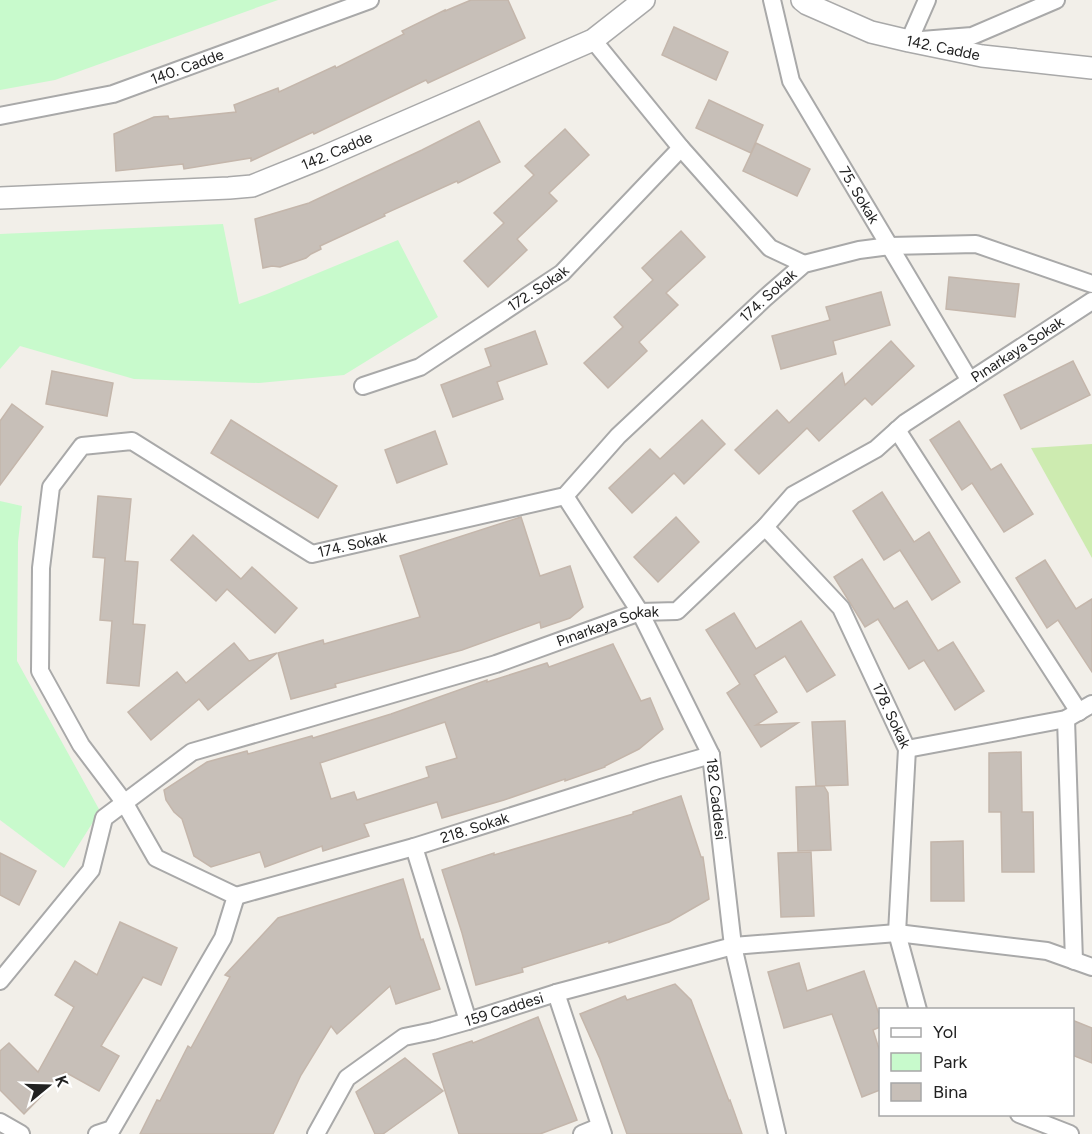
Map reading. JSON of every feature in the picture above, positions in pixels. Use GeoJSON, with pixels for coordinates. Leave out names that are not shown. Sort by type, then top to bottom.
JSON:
{"type":"FeatureCollection","features":[{"type":"Feature","properties":{"kind":"street","name":"140. Cadde"},"geometry":{"type":"LineString","coordinates":[[0,116],[112,94],[369,0]]}},
{"type":"Feature","properties":{"kind":"street","name":"142. Cadde"},"geometry":{"type":"LineString","coordinates":[[0,198],[252,186],[592,40],[644,0]]}},
{"type":"Feature","properties":{"kind":"street","name":"75. Sokak"},"geometry":{"type":"LineString","coordinates":[[772,0],[791,81],[970,381]]}},
{"type":"Feature","properties":{"kind":"street","name":"142. Cadde"},"geometry":{"type":"LineString","coordinates":[[802,0],[871,32],[909,41],[982,56],[1092,68]]}},
{"type":"Feature","properties":{"kind":"street"},"geometry":{"type":"LineString","coordinates":[[927,0],[909,41],[972,36],[1056,0]]}},
{"type":"Feature","properties":{"kind":"street"},"geometry":{"type":"LineString","coordinates":[[592,40],[681,148],[770,248],[804,264]]}},
{"type":"Feature","properties":{"kind":"street","name":"172. Sokak"},"geometry":{"type":"LineString","coordinates":[[363,386],[420,366],[562,273],[681,148]]}},
{"type":"Feature","properties":{"kind":"street","name":"174. Sokak"},"geometry":{"type":"LineString","coordinates":[[236,896],[156,858],[124,802],[81,745],[40,670],[41,568],[51,487],[82,446],[132,441],[312,554],[565,496],[618,436],[804,264],[859,250],[890,246],[975,244],[1092,284]]}},
{"type":"Feature","properties":{"kind":"street","name":"Pınarkaya Sokak"},"geometry":{"type":"LineString","coordinates":[[0,981],[91,870],[104,818],[192,752],[496,664],[640,612],[677,611],[765,527],[793,495],[876,449],[906,423],[1092,301]]}},
{"type":"Feature","properties":{"kind":"street"},"geometry":{"type":"LineString","coordinates":[[897,430],[1079,712],[1074,961]]}},
{"type":"Feature","properties":{"kind":"street","name":"182 Caddesi"},"geometry":{"type":"LineString","coordinates":[[565,496],[640,612],[711,755],[733,946],[777,1134]]}},
{"type":"Feature","properties":{"kind":"street","name":"178. Sokak"},"geometry":{"type":"LineString","coordinates":[[765,527],[842,608],[907,749],[897,933],[917,1008]]}},
{"type":"Feature","properties":{"kind":"street"},"geometry":{"type":"LineString","coordinates":[[907,749],[1079,712]]}},
{"type":"Feature","properties":{"kind":"street","name":"218. Sokak"},"geometry":{"type":"LineString","coordinates":[[236,896],[414,847],[711,755]]}},
{"type":"Feature","properties":{"kind":"street"},"geometry":{"type":"LineString","coordinates":[[414,847],[468,1021]]}},
{"type":"Feature","properties":{"kind":"street"},"geometry":{"type":"LineString","coordinates":[[106,1132],[223,938],[236,896]]}},
{"type":"Feature","properties":{"kind":"street","name":"159 Caddesi"},"geometry":{"type":"LineString","coordinates":[[316,1134],[347,1078],[404,1037],[468,1021],[556,993],[733,946],[897,933],[1047,951],[1092,967]]}},
{"type":"Feature","properties":{"kind":"street"},"geometry":{"type":"LineString","coordinates":[[556,993],[601,1131],[582,1134]]}},
{"type":"Feature","properties":{"kind":"street"},"geometry":{"type":"LineString","coordinates":[[1024,1116],[1070,1134]]}},
{"type":"Feature","properties":{"kind":"street"},"geometry":{"type":"LineString","coordinates":[[0,1122],[21,1134]]}},
{"type":"Feature","properties":{"kind":"green space"},"geometry":{"type":"Polygon","coordinates":[[[0,0],[278,0],[55,80],[0,90],[0,0]]]}},
{"type":"Feature","properties":{"kind":"green space"},"geometry":{"type":"Polygon","coordinates":[[[223,224],[239,304],[398,240],[438,317],[344,375],[259,383],[134,379],[20,346],[0,369],[0,234],[223,224]]]}},
{"type":"Feature","properties":{"kind":"green space"},"geometry":{"type":"Polygon","coordinates":[[[1092,444],[1092,558],[1031,448],[1092,444]]]}},
{"type":"Feature","properties":{"kind":"green space"},"geometry":{"type":"Polygon","coordinates":[[[0,501],[22,506],[18,542],[17,661],[100,811],[64,868],[0,820],[0,501]]]}},
{"type":"Feature","properties":{"kind":"building"},"geometry":{"type":"Polygon","coordinates":[[[471,0],[508,0],[525,38],[428,83],[426,80],[314,134],[313,132],[251,161],[251,158],[184,169],[183,164],[116,171],[114,134],[154,117],[168,116],[169,119],[236,112],[234,105],[278,88],[279,92],[335,66],[336,68],[404,34],[402,31],[471,0]]]}},
{"type":"Feature","properties":{"kind":"building"},"geometry":{"type":"Polygon","coordinates":[[[674,27],[728,52],[716,80],[662,55],[674,27]]]}},
{"type":"Feature","properties":{"kind":"building"},"geometry":{"type":"Polygon","coordinates":[[[709,100],[763,125],[751,153],[696,128],[709,100]]]}},
{"type":"Feature","properties":{"kind":"building"},"geometry":{"type":"Polygon","coordinates":[[[479,121],[500,162],[458,183],[457,181],[384,214],[385,216],[320,246],[321,249],[306,258],[280,267],[263,268],[255,219],[309,203],[479,121]]]}},
{"type":"Feature","properties":{"kind":"building"},"geometry":{"type":"Polygon","coordinates":[[[565,129],[589,155],[549,193],[557,201],[517,239],[527,250],[488,287],[464,261],[504,223],[494,213],[534,175],[525,166],[565,129]]]}},
{"type":"Feature","properties":{"kind":"building"},"geometry":{"type":"Polygon","coordinates":[[[756,143],[810,169],[797,196],[743,171],[756,143]]]}},
{"type":"Feature","properties":{"kind":"building"},"geometry":{"type":"Polygon","coordinates":[[[681,231],[705,257],[666,293],[678,305],[639,342],[647,351],[608,388],[584,363],[623,327],[614,317],[653,280],[642,268],[681,231]]]}},
{"type":"Feature","properties":{"kind":"building"},"geometry":{"type":"Polygon","coordinates":[[[949,277],[1019,284],[1015,317],[946,309],[949,277]]]}},
{"type":"Feature","properties":{"kind":"building"},"geometry":{"type":"Polygon","coordinates":[[[881,292],[890,325],[833,341],[836,354],[781,369],[772,336],[830,320],[826,307],[881,292]]]}},
{"type":"Feature","properties":{"kind":"building"},"geometry":{"type":"Polygon","coordinates":[[[535,331],[547,364],[497,382],[503,399],[453,417],[441,385],[491,366],[485,349],[535,331]]]}},
{"type":"Feature","properties":{"kind":"building"},"geometry":{"type":"Polygon","coordinates":[[[891,341],[914,366],[872,405],[865,398],[819,441],[807,428],[759,474],[735,450],[777,410],[789,423],[842,373],[845,385],[891,341]]]}},
{"type":"Feature","properties":{"kind":"building"},"geometry":{"type":"Polygon","coordinates":[[[1073,361],[1090,395],[1021,429],[1004,395],[1073,361]]]}},
{"type":"Feature","properties":{"kind":"building"},"geometry":{"type":"Polygon","coordinates":[[[52,371],[113,383],[107,416],[46,404],[52,371]]]}},
{"type":"Feature","properties":{"kind":"building"},"geometry":{"type":"Polygon","coordinates":[[[12,404],[43,427],[0,485],[0,421],[12,404]]]}},
{"type":"Feature","properties":{"kind":"building"},"geometry":{"type":"Polygon","coordinates":[[[231,420],[337,486],[318,518],[211,453],[231,420]]]}},
{"type":"Feature","properties":{"kind":"building"},"geometry":{"type":"Polygon","coordinates":[[[702,420],[725,444],[684,484],[674,473],[632,513],[609,488],[650,449],[660,459],[702,420]]]}},
{"type":"Feature","properties":{"kind":"building"},"geometry":{"type":"Polygon","coordinates":[[[959,421],[991,470],[1001,464],[1033,514],[1004,532],[972,483],[962,490],[930,440],[959,421]]]}},
{"type":"Feature","properties":{"kind":"building"},"geometry":{"type":"Polygon","coordinates":[[[435,431],[447,464],[397,483],[385,450],[435,431]]]}},
{"type":"Feature","properties":{"kind":"building"},"geometry":{"type":"Polygon","coordinates":[[[882,492],[914,542],[929,532],[960,582],[932,600],[900,550],[884,560],[853,511],[882,492]]]}},
{"type":"Feature","properties":{"kind":"building"},"geometry":{"type":"Polygon","coordinates":[[[98,496],[131,499],[125,561],[138,562],[133,624],[145,625],[139,686],[107,683],[112,621],[100,620],[105,558],[93,557],[98,496]]]}},
{"type":"Feature","properties":{"kind":"building"},"geometry":{"type":"Polygon","coordinates":[[[521,517],[540,576],[570,566],[583,607],[570,618],[541,628],[540,622],[462,650],[335,684],[336,687],[291,699],[278,653],[323,640],[324,644],[420,617],[400,556],[521,517]]]}},
{"type":"Feature","properties":{"kind":"building"},"geometry":{"type":"Polygon","coordinates":[[[676,517],[699,542],[658,582],[634,557],[676,517]]]}},
{"type":"Feature","properties":{"kind":"building"},"geometry":{"type":"Polygon","coordinates":[[[193,535],[241,579],[252,567],[297,608],[275,633],[227,589],[216,601],[171,560],[193,535]]]}},
{"type":"Feature","properties":{"kind":"building"},"geometry":{"type":"Polygon","coordinates":[[[862,559],[894,609],[907,601],[938,651],[953,642],[984,691],[955,710],[924,660],[909,669],[878,619],[865,627],[834,577],[862,559]]]}},
{"type":"Feature","properties":{"kind":"building"},"geometry":{"type":"Polygon","coordinates":[[[1045,560],[1076,609],[1092,599],[1092,672],[1058,620],[1047,628],[1016,578],[1045,560]]]}},
{"type":"Feature","properties":{"kind":"building"},"geometry":{"type":"Polygon","coordinates":[[[734,613],[756,649],[801,621],[835,675],[807,692],[785,656],[754,675],[777,712],[756,725],[798,723],[761,747],[727,693],[740,684],[706,630],[734,613]]]}},
{"type":"Feature","properties":{"kind":"building"},"geometry":{"type":"Polygon","coordinates":[[[234,643],[249,661],[277,653],[208,710],[199,699],[151,740],[128,712],[177,672],[186,683],[234,643]]]}},
{"type":"Feature","properties":{"kind":"building"},"geometry":{"type":"Polygon","coordinates":[[[613,644],[641,701],[650,698],[663,729],[639,749],[605,767],[565,781],[565,779],[442,818],[437,802],[364,824],[369,836],[323,851],[322,846],[265,867],[260,852],[211,867],[194,856],[182,819],[166,800],[164,790],[207,762],[247,751],[248,754],[312,736],[313,738],[391,714],[487,680],[487,682],[547,663],[549,667],[613,644]],[[445,722],[320,763],[331,799],[354,792],[357,800],[429,777],[426,767],[457,758],[445,722]]]}},
{"type":"Feature","properties":{"kind":"building"},"geometry":{"type":"Polygon","coordinates":[[[845,721],[848,785],[816,786],[812,722],[845,721]]]}},
{"type":"Feature","properties":{"kind":"building"},"geometry":{"type":"Polygon","coordinates":[[[1021,752],[1022,812],[1033,812],[1034,872],[1002,872],[1001,812],[989,812],[989,753],[1021,752]]]}},
{"type":"Feature","properties":{"kind":"building"},"geometry":{"type":"Polygon","coordinates":[[[824,786],[828,793],[831,850],[798,851],[796,787],[824,786]]]}},
{"type":"Feature","properties":{"kind":"building"},"geometry":{"type":"Polygon","coordinates":[[[681,796],[701,857],[703,857],[709,899],[669,922],[609,943],[609,941],[522,968],[523,972],[476,985],[442,870],[633,814],[633,812],[681,796]]]}},
{"type":"Feature","properties":{"kind":"building"},"geometry":{"type":"Polygon","coordinates":[[[963,841],[964,901],[931,901],[931,842],[963,841]]]}},
{"type":"Feature","properties":{"kind":"building"},"geometry":{"type":"Polygon","coordinates":[[[811,852],[814,916],[781,917],[778,853],[811,852]]]}},
{"type":"Feature","properties":{"kind":"building"},"geometry":{"type":"Polygon","coordinates":[[[0,853],[36,871],[19,905],[0,895],[0,853]]]}},
{"type":"Feature","properties":{"kind":"building"},"geometry":{"type":"Polygon","coordinates":[[[403,879],[421,940],[423,939],[440,989],[396,1004],[390,986],[337,1034],[331,1026],[301,1075],[273,1134],[140,1134],[157,1100],[160,1101],[188,1046],[191,1048],[230,977],[225,975],[278,918],[403,879]]]}},
{"type":"Feature","properties":{"kind":"building"},"geometry":{"type":"Polygon","coordinates":[[[120,922],[177,948],[161,985],[143,977],[101,1046],[119,1056],[99,1091],[65,1072],[24,1114],[0,1090],[0,1051],[9,1043],[38,1072],[74,1007],[55,995],[75,961],[97,975],[120,922]]]}},
{"type":"Feature","properties":{"kind":"building"},"geometry":{"type":"Polygon","coordinates":[[[799,963],[807,991],[864,971],[879,1014],[879,1027],[873,1030],[879,1049],[879,1090],[862,1097],[832,1014],[784,1028],[768,972],[799,963]]]}},
{"type":"Feature","properties":{"kind":"building"},"geometry":{"type":"Polygon","coordinates":[[[675,984],[691,1000],[742,1134],[627,1134],[600,1059],[580,1014],[625,996],[627,1000],[675,984]]]}},
{"type":"Feature","properties":{"kind":"building"},"geometry":{"type":"Polygon","coordinates":[[[538,1017],[577,1120],[540,1134],[459,1134],[433,1054],[472,1041],[473,1043],[538,1017]]]}},
{"type":"Feature","properties":{"kind":"building"},"geometry":{"type":"Polygon","coordinates":[[[1074,1021],[1092,1028],[1092,1063],[1074,1056],[1074,1021]]]}},
{"type":"Feature","properties":{"kind":"building"},"geometry":{"type":"Polygon","coordinates":[[[405,1058],[443,1091],[383,1134],[375,1134],[356,1092],[405,1058]]]}}]}
